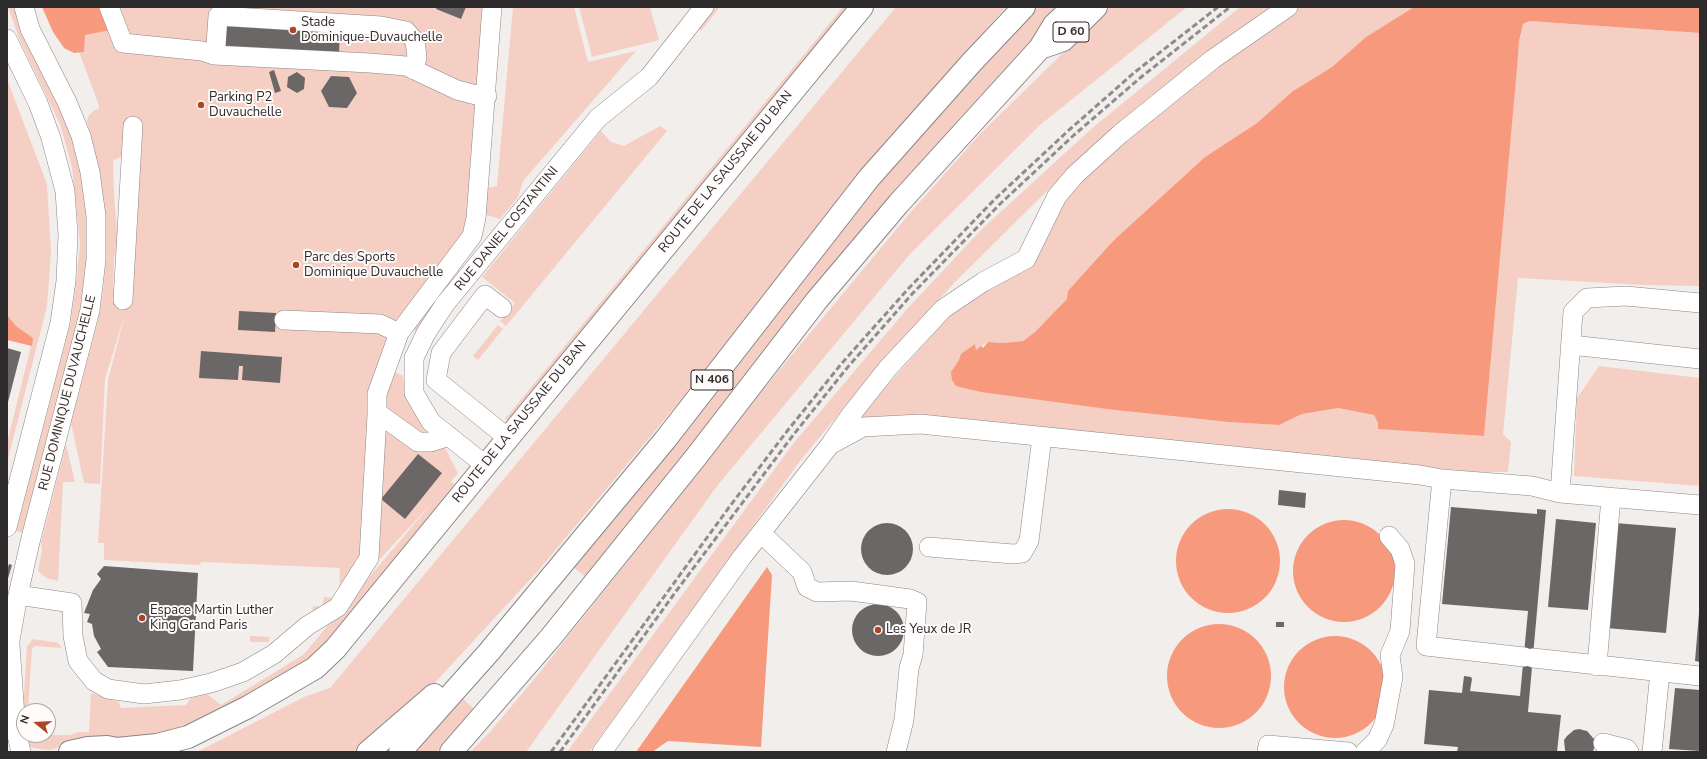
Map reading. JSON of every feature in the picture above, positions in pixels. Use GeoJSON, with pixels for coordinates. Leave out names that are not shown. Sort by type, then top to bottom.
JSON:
{"type":"FeatureCollection","features":[{"type":"Feature","properties":{"kind":"main road","name":"ROUTE DE LA SAUSSAIE DU BAN"},"geometry":{"type":"LineString","coordinates":[[70,752],[88,748],[107,747],[114,750],[157,745],[188,737],[248,707],[316,668],[335,649],[485,464],[862,7]]}},
{"type":"Feature","properties":{"kind":"main road","name":"N 406"},"geometry":{"type":"LineString","coordinates":[[400,752],[489,652],[665,440],[869,178],[972,62],[1024,7]]}},
{"type":"Feature","properties":{"kind":"main road","name":"N 406"},"geometry":{"type":"LineString","coordinates":[[451,752],[551,637],[696,457],[817,300],[899,203],[1040,48],[1054,25],[1073,7]]}},
{"type":"Feature","properties":{"kind":"main road","name":"D 60"},"geometry":{"type":"LineString","coordinates":[[1040,48],[1063,40],[1096,7]]}},
{"type":"Feature","properties":{"kind":"main road"},"geometry":{"type":"LineString","coordinates":[[368,752],[422,707],[471,659],[489,652]]}},
{"type":"Feature","properties":{"kind":"street","name":"RUE DOMINIQUE DUVAUCHELLE"},"geometry":{"type":"LineString","coordinates":[[21,752],[16,731],[9,651],[18,595],[31,538],[90,310],[96,260],[96,216],[90,172],[81,136],[68,102],[30,29],[24,7]]}},
{"type":"Feature","properties":{"kind":"street"},"geometry":{"type":"LineString","coordinates":[[109,7],[124,43],[202,51],[214,55],[406,66],[457,90],[487,96]]}},
{"type":"Feature","properties":{"kind":"street"},"geometry":{"type":"LineString","coordinates":[[18,595],[72,603],[73,636],[82,675],[108,690],[144,694],[180,690],[211,683],[243,672],[274,654],[307,626],[338,607],[369,558],[377,394],[380,384],[399,333],[472,236],[476,218],[487,96],[492,7]]}},
{"type":"Feature","properties":{"kind":"street","name":"RUE DANIEL COSTANTINI"},"geometry":{"type":"LineString","coordinates":[[485,464],[431,422],[414,393],[414,358],[426,333],[446,304],[598,118],[648,77],[704,7]]}},
{"type":"Feature","properties":{"kind":"street"},"geometry":{"type":"LineString","coordinates":[[602,752],[761,533],[888,368],[943,309],[983,282],[1026,259],[1057,196],[1075,175],[1120,134],[1213,59],[1288,7]]}},
{"type":"Feature","properties":{"kind":"street"},"geometry":{"type":"LineString","coordinates":[[214,55],[218,16],[381,26],[406,31],[415,41],[417,56],[414,70]]}},
{"type":"Feature","properties":{"kind":"street"},"geometry":{"type":"LineString","coordinates":[[7,39],[38,103],[55,148],[65,191],[68,248],[66,281],[60,322],[7,527]]}},
{"type":"Feature","properties":{"kind":"street"},"geometry":{"type":"LineString","coordinates":[[124,300],[133,126]]}},
{"type":"Feature","properties":{"kind":"street"},"geometry":{"type":"LineString","coordinates":[[502,308],[485,295],[441,353],[436,380],[508,438]]}},
{"type":"Feature","properties":{"kind":"street"},"geometry":{"type":"LineString","coordinates":[[1560,493],[1573,312],[1587,298],[1626,296],[1700,302]]}},
{"type":"Feature","properties":{"kind":"street"},"geometry":{"type":"LineString","coordinates":[[284,320],[380,324],[399,333]]}},
{"type":"Feature","properties":{"kind":"street"},"geometry":{"type":"LineString","coordinates":[[1570,345],[1700,358]]}},
{"type":"Feature","properties":{"kind":"street"},"geometry":{"type":"LineString","coordinates":[[377,415],[382,416],[418,442],[431,442],[448,436]]}},
{"type":"Feature","properties":{"kind":"street"},"geometry":{"type":"LineString","coordinates":[[830,444],[863,427],[920,424],[1420,475],[1442,479],[1532,486],[1560,493],[1700,505]]}},
{"type":"Feature","properties":{"kind":"street"},"geometry":{"type":"LineString","coordinates":[[930,546],[1013,554],[1022,553],[1029,541],[1042,437]]}},
{"type":"Feature","properties":{"kind":"street"},"geometry":{"type":"LineString","coordinates":[[1442,479],[1426,646],[1597,666],[1700,676]]}},
{"type":"Feature","properties":{"kind":"street"},"geometry":{"type":"LineString","coordinates":[[1597,666],[1611,497]]}},
{"type":"Feature","properties":{"kind":"street"},"geometry":{"type":"LineString","coordinates":[[761,533],[802,572],[807,587],[817,592],[851,591],[910,599],[917,602],[913,655],[908,668],[904,720],[896,752]]}},
{"type":"Feature","properties":{"kind":"street"},"geometry":{"type":"LineString","coordinates":[[1365,752],[1377,740],[1384,725],[1393,677],[1390,655],[1400,631],[1406,564],[1400,549],[1389,536]]}},
{"type":"Feature","properties":{"kind":"street"},"geometry":{"type":"LineString","coordinates":[[1652,752],[1660,672]]}},
{"type":"Feature","properties":{"kind":"street"},"geometry":{"type":"LineString","coordinates":[[1603,743],[1627,749],[1629,752]]}},
{"type":"Feature","properties":{"kind":"street"},"geometry":{"type":"LineString","coordinates":[[1267,752],[1268,745],[1348,752]]}},
{"type":"Feature","properties":{"kind":"shaded area"},"geometry":{"type":"Polygon","coordinates":[[[8,7],[17,7],[78,148],[91,228],[86,297],[25,533],[16,531],[71,321],[80,243],[72,167],[60,124],[20,41],[8,7]]]}},
{"type":"Feature","properties":{"kind":"shaded area"},"geometry":{"type":"Polygon","coordinates":[[[42,7],[101,7],[111,30],[85,35],[84,52],[74,53],[64,48],[53,32],[42,7]]]}},
{"type":"Feature","properties":{"kind":"shaded area","name":"Parc des Sports Dominique Duvauchelle"},"geometry":{"type":"Polygon","coordinates":[[[59,7],[499,7],[481,234],[418,330],[410,332],[392,371],[403,376],[405,391],[443,444],[458,473],[451,481],[456,486],[337,636],[308,663],[185,729],[146,738],[94,738],[71,743],[50,750],[30,747],[28,743],[56,743],[56,735],[70,735],[78,732],[89,732],[91,693],[119,702],[121,708],[186,705],[191,698],[207,694],[221,705],[303,655],[433,502],[379,560],[355,559],[361,566],[343,593],[312,616],[313,606],[322,607],[324,597],[334,598],[339,594],[340,568],[202,562],[199,565],[104,560],[104,543],[98,543],[108,380],[125,314],[105,379],[100,484],[84,483],[71,423],[98,320],[103,291],[106,257],[105,211],[99,172],[87,121],[89,115],[95,110],[99,109],[81,57],[59,7]],[[129,152],[113,161],[118,243],[114,257],[113,289],[122,303],[129,152]]]}},
{"type":"Feature","properties":{"kind":"shaded area"},"geometry":{"type":"Polygon","coordinates":[[[513,7],[574,7],[588,62],[636,51],[523,181],[518,197],[500,219],[483,214],[487,188],[497,186],[513,7]]]}},
{"type":"Feature","properties":{"kind":"shaded area"},"geometry":{"type":"Polygon","coordinates":[[[579,7],[650,7],[659,40],[592,57],[579,7]]]}},
{"type":"Feature","properties":{"kind":"shaded area"},"geometry":{"type":"Polygon","coordinates":[[[712,7],[720,7],[701,31],[697,27],[712,7]]]}},
{"type":"Feature","properties":{"kind":"shaded area"},"geometry":{"type":"Polygon","coordinates":[[[843,7],[853,7],[509,422],[505,419],[843,7]]]}},
{"type":"Feature","properties":{"kind":"shaded area"},"geometry":{"type":"Polygon","coordinates":[[[896,7],[1006,7],[870,161],[690,389],[537,572],[430,688],[356,752],[197,752],[304,697],[330,688],[896,7]]]}},
{"type":"Feature","properties":{"kind":"shaded area"},"geometry":{"type":"Polygon","coordinates":[[[1033,7],[1062,7],[961,117],[873,220],[587,578],[572,566],[929,119],[1033,7]]]}},
{"type":"Feature","properties":{"kind":"shaded area"},"geometry":{"type":"Polygon","coordinates":[[[1110,7],[1187,7],[1040,125],[910,254],[717,486],[526,752],[470,752],[490,732],[540,672],[767,385],[910,213],[980,134],[1110,7]]]}},
{"type":"Feature","properties":{"kind":"shaded area"},"geometry":{"type":"Polygon","coordinates":[[[1240,7],[1271,7],[1143,105],[1043,195],[954,283],[866,381],[800,461],[589,752],[567,752],[793,444],[906,310],[982,229],[1090,130],[1240,7]]]}},
{"type":"Feature","properties":{"kind":"shaded area"},"geometry":{"type":"Polygon","coordinates":[[[1300,7],[1414,7],[1366,37],[1332,67],[1293,91],[1257,123],[1205,157],[1114,240],[1067,299],[1035,332],[1023,341],[1004,343],[988,342],[976,350],[975,344],[959,360],[951,372],[1115,410],[1228,422],[1279,425],[1302,414],[1338,408],[1374,415],[1378,423],[1378,428],[1484,436],[1519,41],[1523,24],[1529,21],[1700,33],[1700,286],[1646,285],[1518,278],[1503,434],[1511,442],[1508,472],[1477,472],[977,424],[859,417],[961,303],[1024,267],[1058,209],[1088,174],[1226,58],[1300,7]]]}},
{"type":"Feature","properties":{"kind":"shaded area"},"geometry":{"type":"Polygon","coordinates":[[[1414,7],[1700,7],[1700,33],[1529,21],[1523,24],[1519,41],[1484,436],[1378,429],[1378,423],[1374,415],[1338,408],[1302,414],[1279,425],[1228,422],[1115,410],[981,392],[956,386],[952,380],[951,372],[961,354],[975,344],[976,350],[981,346],[983,348],[988,342],[1004,343],[1023,341],[1035,332],[1067,299],[1068,291],[1114,240],[1205,157],[1257,123],[1293,91],[1332,67],[1366,37],[1414,7]]]}},
{"type":"Feature","properties":{"kind":"shaded area"},"geometry":{"type":"Polygon","coordinates":[[[8,82],[47,184],[51,252],[47,306],[7,463],[7,443],[33,338],[16,326],[7,315],[8,82]]]}},
{"type":"Feature","properties":{"kind":"shaded area"},"geometry":{"type":"Polygon","coordinates":[[[660,126],[667,131],[506,326],[500,321],[515,303],[482,277],[601,131],[611,142],[624,146],[660,126]]]}},
{"type":"Feature","properties":{"kind":"shaded area"},"geometry":{"type":"Polygon","coordinates":[[[7,315],[16,326],[33,338],[32,346],[7,340],[7,315]]]}},
{"type":"Feature","properties":{"kind":"shaded area"},"geometry":{"type":"Polygon","coordinates":[[[498,325],[503,329],[478,360],[473,356],[498,325]]]}},
{"type":"Feature","properties":{"kind":"shaded area"},"geometry":{"type":"Polygon","coordinates":[[[1599,366],[1700,378],[1700,486],[1574,476],[1577,398],[1599,366]]]}},
{"type":"Feature","properties":{"kind":"shaded area"},"geometry":{"type":"Polygon","coordinates":[[[66,444],[75,482],[63,482],[58,581],[46,578],[38,571],[42,550],[41,543],[66,444]]]}},
{"type":"Feature","properties":{"kind":"shaded area"},"geometry":{"type":"Polygon","coordinates":[[[1228,509],[1248,513],[1257,518],[1271,532],[1276,541],[1280,561],[1276,581],[1271,590],[1257,604],[1248,609],[1228,613],[1208,609],[1199,604],[1185,590],[1180,581],[1176,561],[1180,541],[1185,532],[1199,518],[1208,513],[1228,509]]]}},
{"type":"Feature","properties":{"kind":"shaded area"},"geometry":{"type":"Polygon","coordinates":[[[1344,520],[1354,521],[1373,528],[1387,542],[1394,561],[1394,581],[1387,600],[1373,614],[1354,621],[1344,622],[1334,621],[1315,614],[1301,600],[1294,581],[1293,571],[1294,561],[1301,542],[1315,528],[1334,521],[1344,520]]]}},
{"type":"Feature","properties":{"kind":"shaded area"},"geometry":{"type":"Polygon","coordinates":[[[767,567],[772,575],[761,747],[668,741],[652,752],[636,752],[767,567]]]}},
{"type":"Feature","properties":{"kind":"shaded area"},"geometry":{"type":"Polygon","coordinates":[[[1219,624],[1239,628],[1256,639],[1267,656],[1271,676],[1267,696],[1256,713],[1239,724],[1219,728],[1199,724],[1182,713],[1171,696],[1167,676],[1171,656],[1182,639],[1199,628],[1219,624]]]}},
{"type":"Feature","properties":{"kind":"shaded area"},"geometry":{"type":"Polygon","coordinates":[[[250,636],[269,637],[269,642],[250,642],[250,636]]]}},
{"type":"Feature","properties":{"kind":"shaded area"},"geometry":{"type":"Polygon","coordinates":[[[1335,636],[1345,637],[1364,644],[1378,658],[1385,677],[1385,697],[1378,716],[1364,730],[1345,737],[1335,738],[1325,737],[1306,730],[1292,716],[1285,697],[1284,687],[1285,677],[1292,658],[1306,644],[1325,637],[1335,636]]]}},
{"type":"Feature","properties":{"kind":"shaded area"},"geometry":{"type":"Polygon","coordinates":[[[33,639],[58,643],[62,648],[35,646],[32,649],[29,703],[24,703],[27,646],[33,639]]]}},
{"type":"Feature","properties":{"kind":"shaded area"},"geometry":{"type":"Polygon","coordinates":[[[460,696],[475,710],[436,752],[407,752],[460,696]]]}},
{"type":"Feature","properties":{"kind":"building"},"geometry":{"type":"Polygon","coordinates":[[[437,7],[466,7],[461,19],[436,9],[437,7]]]}},
{"type":"Feature","properties":{"kind":"building"},"geometry":{"type":"Polygon","coordinates":[[[220,20],[340,27],[339,53],[220,47],[220,20]]]}},
{"type":"Feature","properties":{"kind":"building"},"geometry":{"type":"Polygon","coordinates":[[[274,70],[281,91],[275,93],[269,72],[274,70]]]}},
{"type":"Feature","properties":{"kind":"building"},"geometry":{"type":"Polygon","coordinates":[[[297,72],[305,78],[304,89],[297,93],[287,87],[288,77],[297,72]]]}},
{"type":"Feature","properties":{"kind":"building"},"geometry":{"type":"Polygon","coordinates":[[[331,76],[349,77],[357,93],[347,108],[329,107],[321,91],[331,76]]]}},
{"type":"Feature","properties":{"kind":"building"},"geometry":{"type":"Polygon","coordinates":[[[239,311],[276,313],[275,332],[238,330],[239,311]]]}},
{"type":"Feature","properties":{"kind":"building"},"geometry":{"type":"Polygon","coordinates":[[[7,348],[21,352],[8,402],[7,401],[7,348]]]}},
{"type":"Feature","properties":{"kind":"building"},"geometry":{"type":"Polygon","coordinates":[[[201,351],[282,357],[280,383],[242,380],[243,366],[239,366],[238,380],[199,378],[201,351]]]}},
{"type":"Feature","properties":{"kind":"building"},"geometry":{"type":"Polygon","coordinates":[[[418,454],[442,473],[405,519],[381,499],[418,454]]]}},
{"type":"Feature","properties":{"kind":"building"},"geometry":{"type":"Polygon","coordinates":[[[1279,490],[1306,493],[1305,508],[1278,505],[1279,490]]]}},
{"type":"Feature","properties":{"kind":"building"},"geometry":{"type":"Polygon","coordinates":[[[1451,507],[1537,514],[1537,509],[1546,510],[1528,712],[1561,715],[1557,752],[1457,752],[1458,747],[1424,744],[1429,690],[1462,693],[1464,676],[1471,677],[1472,679],[1470,691],[1520,696],[1528,611],[1442,604],[1451,507]]]}},
{"type":"Feature","properties":{"kind":"building"},"geometry":{"type":"Polygon","coordinates":[[[1556,519],[1596,523],[1588,610],[1548,607],[1556,519]]]}},
{"type":"Feature","properties":{"kind":"building"},"geometry":{"type":"Polygon","coordinates":[[[887,523],[897,525],[905,531],[911,539],[913,549],[911,559],[905,567],[897,573],[887,575],[877,573],[869,567],[863,559],[861,549],[863,539],[869,531],[877,525],[887,523]]]}},
{"type":"Feature","properties":{"kind":"building"},"geometry":{"type":"Polygon","coordinates":[[[1615,523],[1676,528],[1666,633],[1606,628],[1615,523]]]}},
{"type":"Feature","properties":{"kind":"building"},"geometry":{"type":"Polygon","coordinates":[[[9,564],[12,565],[7,582],[7,570],[9,564]]]}},
{"type":"Feature","properties":{"kind":"building","name":"Espace Martin Luther King Grand Paris"},"geometry":{"type":"Polygon","coordinates":[[[104,566],[198,573],[193,671],[108,667],[97,652],[101,649],[94,636],[92,624],[87,622],[90,614],[84,613],[93,590],[101,579],[97,574],[104,566]]]}},
{"type":"Feature","properties":{"kind":"building","name":"Les Yeux de JR"},"geometry":{"type":"Polygon","coordinates":[[[878,604],[888,606],[896,612],[902,620],[904,630],[902,640],[896,648],[888,654],[878,656],[868,654],[860,648],[854,640],[852,630],[854,620],[860,612],[868,606],[878,604]]]}},
{"type":"Feature","properties":{"kind":"building"},"geometry":{"type":"Polygon","coordinates":[[[1700,613],[1700,662],[1695,661],[1700,613]]]}},
{"type":"Feature","properties":{"kind":"building"},"geometry":{"type":"Polygon","coordinates":[[[1276,622],[1284,622],[1284,627],[1276,627],[1276,622]]]}},
{"type":"Feature","properties":{"kind":"building"},"geometry":{"type":"Polygon","coordinates":[[[1675,688],[1700,690],[1700,751],[1669,749],[1675,688]]]}},
{"type":"Feature","properties":{"kind":"building"},"geometry":{"type":"Polygon","coordinates":[[[1579,729],[1587,731],[1594,739],[1595,743],[1593,752],[1566,752],[1564,740],[1574,730],[1579,729]]]}},
{"type":"Feature","properties":{"kind":"railway"},"geometry":{"type":"LineString","coordinates":[[551,752],[730,506],[788,430],[842,363],[908,289],[995,199],[1069,130],[1135,72],[1218,7]]}},
{"type":"Feature","properties":{"kind":"railway"},"geometry":{"type":"LineString","coordinates":[[560,752],[677,590],[794,434],[847,368],[913,293],[1000,204],[1074,135],[1140,78],[1230,7]]}},
{"type":"Feature","properties":{"kind":"place","name":"Stade Dominique-Duvauchelle"},"geometry":{"type":"Point","coordinates":[293,30]}},
{"type":"Feature","properties":{"kind":"place","name":"Parking P2 Duvauchelle"},"geometry":{"type":"Point","coordinates":[201,105]}},
{"type":"Feature","properties":{"kind":"place","name":"Parc des Sports Dominique Duvauchelle"},"geometry":{"type":"Point","coordinates":[296,265]}},
{"type":"Feature","properties":{"kind":"place","name":"Espace Martin Luther King Grand Paris"},"geometry":{"type":"Point","coordinates":[142,618]}},
{"type":"Feature","properties":{"kind":"place","name":"Les Yeux de JR"},"geometry":{"type":"Point","coordinates":[878,630]}}]}
